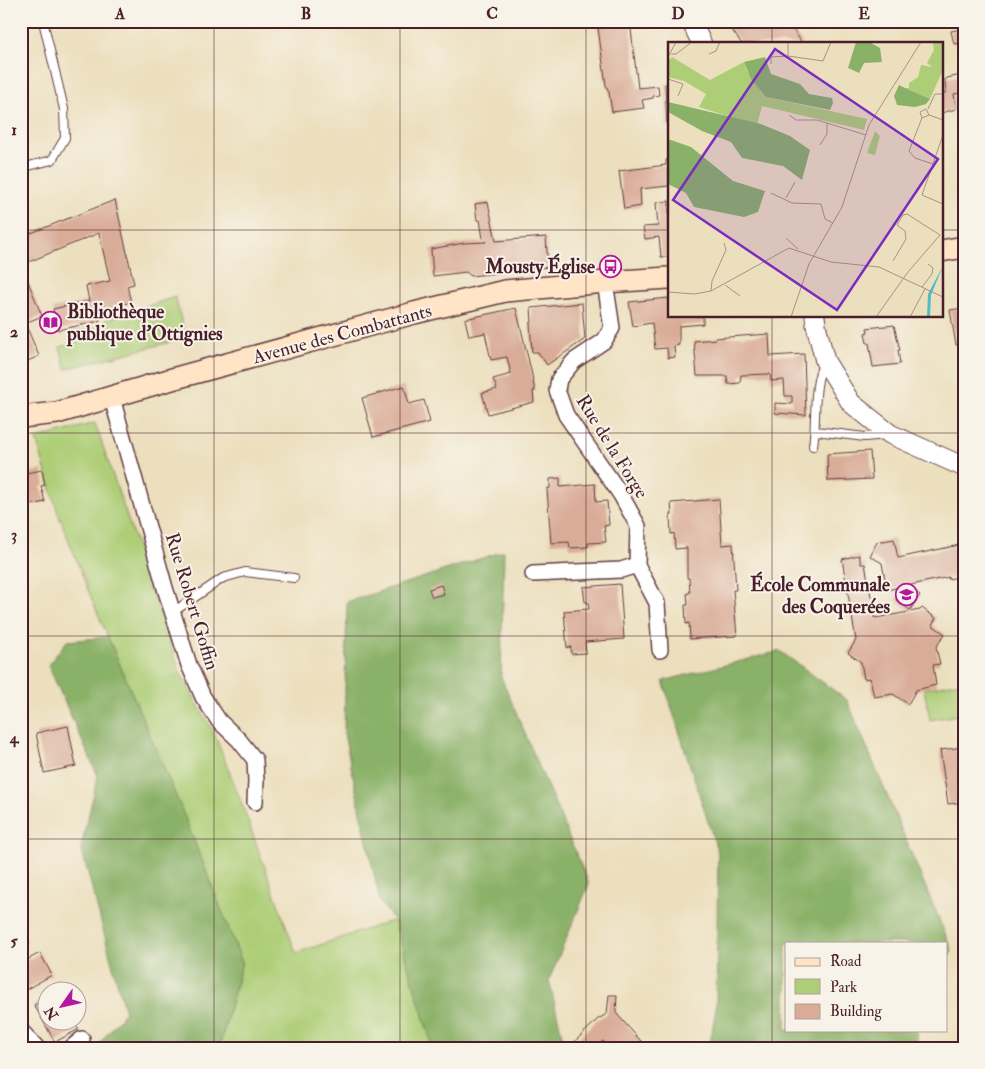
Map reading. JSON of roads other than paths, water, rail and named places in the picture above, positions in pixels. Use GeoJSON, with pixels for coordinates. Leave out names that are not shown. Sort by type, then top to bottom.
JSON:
{"type":"FeatureCollection","features":[{"type":"Feature","properties":{"kind":"main road"},"geometry":{"type":"LineString","coordinates":[[942,252],[964,247]]}},
{"type":"Feature","properties":{"kind":"main road","name":"Avenue des Combattants"},"geometry":{"type":"LineString","coordinates":[[21,417],[57,413],[172,379],[414,313],[505,292],[668,278]]}},
{"type":"Feature","properties":{"kind":"street"},"geometry":{"type":"LineString","coordinates":[[691,21],[701,42]]}},
{"type":"Feature","properties":{"kind":"street","name":"Rue de la Forge"},"geometry":{"type":"LineString","coordinates":[[605,282],[612,328],[604,341],[574,361],[559,379],[557,390],[566,415],[621,495],[638,526],[637,565],[657,603],[660,650]]}},
{"type":"Feature","properties":{"kind":"street"},"geometry":{"type":"LineString","coordinates":[[815,318],[825,361],[851,403],[890,434],[964,467]]}},
{"type":"Feature","properties":{"kind":"street","name":"Rue Robert Goffin"},"geometry":{"type":"LineString","coordinates":[[112,398],[190,665],[203,696],[219,722],[239,740],[255,760],[255,802]]}},
{"type":"Feature","properties":{"kind":"street"},"geometry":{"type":"LineString","coordinates":[[532,574],[621,570],[637,565]]}},
{"type":"Feature","properties":{"kind":"street"},"geometry":{"type":"LineString","coordinates":[[21,1031],[37,1048]]}},
{"type":"Feature","properties":{"kind":"lane"},"geometry":{"type":"LineString","coordinates":[[21,168],[52,160],[65,138],[64,108],[43,21]]}},
{"type":"Feature","properties":{"kind":"lane"},"geometry":{"type":"LineString","coordinates":[[814,446],[818,376],[825,361]]}},
{"type":"Feature","properties":{"kind":"lane"},"geometry":{"type":"LineString","coordinates":[[816,431],[865,437],[890,434]]}},
{"type":"Feature","properties":{"kind":"lane"},"geometry":{"type":"LineString","coordinates":[[173,612],[223,578],[245,572],[294,578]]}},
{"type":"Feature","properties":{"kind":"place","name":"Mousty Église"},"geometry":{"type":"Point","coordinates":[611,266]}},
{"type":"Feature","properties":{"kind":"place","name":"Bibliothèque publique d'Ottignies"},"geometry":{"type":"Point","coordinates":[51,322]}},
{"type":"Feature","properties":{"kind":"place","name":"École Communale des Coquerées"},"geometry":{"type":"Point","coordinates":[906,595]}}]}
